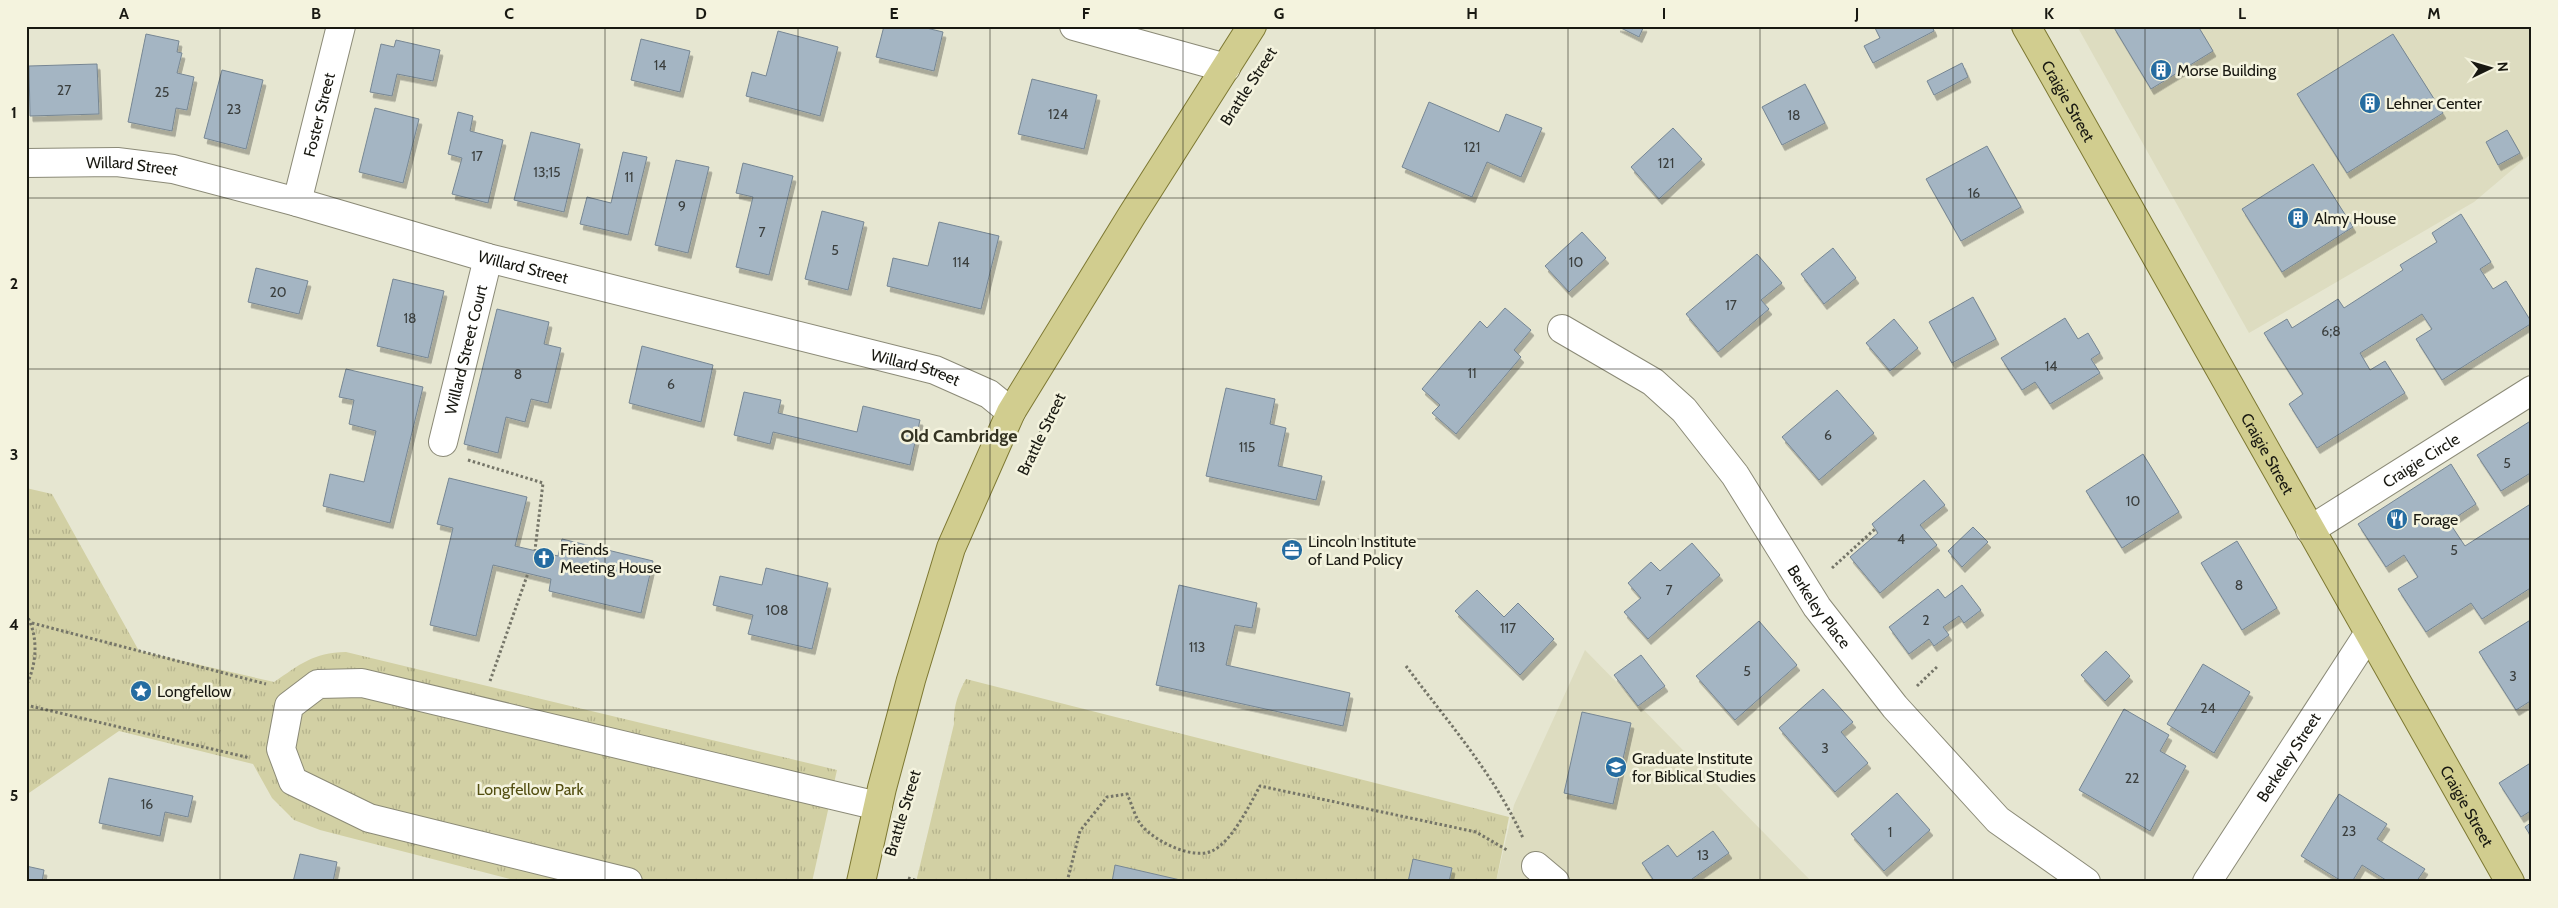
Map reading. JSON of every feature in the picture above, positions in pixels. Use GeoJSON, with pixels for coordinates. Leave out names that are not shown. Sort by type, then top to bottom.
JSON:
{"type":"FeatureCollection","features":[{"type":"Feature","properties":{"kind":"main road","name":"Brattle Street"},"geometry":{"type":"LineString","coordinates":[[861,882],[878,806],[911,680],[951,548],[1011,412],[1132,215],[1252,26]]}},
{"type":"Feature","properties":{"kind":"main road","name":"Craigie Street"},"geometry":{"type":"LineString","coordinates":[[2026,26],[2510,882]]}},
{"type":"Feature","properties":{"kind":"street","name":"Foster Street"},"geometry":{"type":"LineString","coordinates":[[297,202],[341,26]]}},
{"type":"Feature","properties":{"kind":"street"},"geometry":{"type":"LineString","coordinates":[[1074,26],[1226,68]]}},
{"type":"Feature","properties":{"kind":"street","name":"Willard Street"},"geometry":{"type":"LineString","coordinates":[[26,163],[117,162],[153,166],[297,202],[488,258],[935,370],[989,394],[1011,412]]}},
{"type":"Feature","properties":{"kind":"street","name":"Willard Street Court"},"geometry":{"type":"LineString","coordinates":[[443,442],[488,258]]}},
{"type":"Feature","properties":{"kind":"street","name":"Berkeley Place"},"geometry":{"type":"LineString","coordinates":[[1562,329],[1653,382],[1684,410],[1735,475],[1817,607],[1895,707],[1998,820],[2086,882]]}},
{"type":"Feature","properties":{"kind":"street","name":"Craigie Circle"},"geometry":{"type":"LineString","coordinates":[[2310,530],[2532,390]]}},
{"type":"Feature","properties":{"kind":"street","name":"Berkeley Street"},"geometry":{"type":"LineString","coordinates":[[2207,882],[2368,633]]}},
{"type":"Feature","properties":{"kind":"street"},"geometry":{"type":"LineString","coordinates":[[628,882],[369,818],[293,781],[281,749],[289,706],[318,684],[362,683],[878,806]]}},
{"type":"Feature","properties":{"kind":"path","name":"Brattle Street"},"geometry":{"type":"LineString","coordinates":[[1037,440],[1048,418]]}},
{"type":"Feature","properties":{"kind":"path"},"geometry":{"type":"LineString","coordinates":[[443,442],[440,451],[544,483],[534,550]]}},
{"type":"Feature","properties":{"kind":"path"},"geometry":{"type":"LineString","coordinates":[[1808,591],[1875,529]]}},
{"type":"Feature","properties":{"kind":"path"},"geometry":{"type":"LineString","coordinates":[[481,712],[486,692],[528,573]]}},
{"type":"Feature","properties":{"kind":"path"},"geometry":{"type":"LineString","coordinates":[[26,614],[32,623],[36,648],[32,674],[26,686]]}},
{"type":"Feature","properties":{"kind":"path"},"geometry":{"type":"LineString","coordinates":[[32,623],[269,685]]}},
{"type":"Feature","properties":{"kind":"path"},"geometry":{"type":"LineString","coordinates":[[1406,666],[1510,808],[1546,874]]}},
{"type":"Feature","properties":{"kind":"path"},"geometry":{"type":"LineString","coordinates":[[26,705],[259,760]]}},
{"type":"Feature","properties":{"kind":"path"},"geometry":{"type":"LineString","coordinates":[[1067,882],[1080,832],[1107,798],[1127,794],[1142,826],[1165,844],[1190,853],[1212,851],[1235,829],[1260,786],[1476,832],[1546,874]]}},
{"type":"Feature","properties":{"kind":"path"},"geometry":{"type":"LineString","coordinates":[[908,878],[921,882]]}},
{"type":"Feature","properties":{"kind":"shaded area"},"geometry":{"type":"Polygon","coordinates":[[[2077,26],[2532,26],[2532,153],[2474,202],[2249,333],[2077,26]]]}},
{"type":"Feature","properties":{"kind":"shaded area","name":"Graduate Institute for Biblical Studies"},"geometry":{"type":"Polygon","coordinates":[[[1585,650],[1812,882],[1496,882],[1514,805],[1585,650]]]}},
{"type":"Feature","properties":{"kind":"green space","name":"Longfellow Park"},"geometry":{"type":"Polygon","coordinates":[[[26,488],[52,494],[139,651],[274,682],[315,657],[346,652],[837,770],[812,882],[522,882],[320,830],[294,820],[272,798],[253,764],[119,731],[26,795],[26,488]]]}},
{"type":"Feature","properties":{"kind":"green space"},"geometry":{"type":"Polygon","coordinates":[[[966,679],[1509,817],[1496,882],[916,882],[954,724],[954,712],[966,679]]]}},
{"type":"Feature","properties":{"kind":"building"},"geometry":{"type":"Polygon","coordinates":[[[884,26],[918,26],[943,32],[934,71],[876,57],[884,26]]]}},
{"type":"Feature","properties":{"kind":"building"},"geometry":{"type":"Polygon","coordinates":[[[1617,26],[1644,26],[1639,37],[1617,26]]]}},
{"type":"Feature","properties":{"kind":"building"},"geometry":{"type":"Polygon","coordinates":[[[1874,26],[1932,26],[1934,31],[1873,63],[1864,46],[1880,38],[1874,26]]]}},
{"type":"Feature","properties":{"kind":"building","name":"Morse Building"},"geometry":{"type":"Polygon","coordinates":[[[2113,26],[2198,26],[2213,51],[2151,89],[2113,26]]]}},
{"type":"Feature","properties":{"kind":"building"},"geometry":{"type":"Polygon","coordinates":[[[778,31],[838,47],[820,116],[746,96],[752,72],[766,76],[778,31]]]}},
{"type":"Feature","properties":{"kind":"building"},"geometry":{"type":"Polygon","coordinates":[[[146,34],[179,41],[177,52],[182,53],[177,73],[194,77],[187,110],[176,108],[172,131],[128,122],[146,34]]]}},
{"type":"Feature","properties":{"kind":"building","name":"Lehner Center"},"geometry":{"type":"Polygon","coordinates":[[[2393,34],[2443,113],[2347,173],[2297,94],[2393,34]]]}},
{"type":"Feature","properties":{"kind":"building"},"geometry":{"type":"Polygon","coordinates":[[[641,39],[690,51],[680,92],[631,80],[641,39]]]}},
{"type":"Feature","properties":{"kind":"building"},"geometry":{"type":"Polygon","coordinates":[[[396,40],[440,50],[433,81],[397,74],[392,96],[370,92],[381,44],[394,47],[396,40]]]}},
{"type":"Feature","properties":{"kind":"building"},"geometry":{"type":"Polygon","coordinates":[[[1962,63],[1968,77],[1934,95],[1927,81],[1962,63]]]}},
{"type":"Feature","properties":{"kind":"building"},"geometry":{"type":"Polygon","coordinates":[[[97,64],[99,114],[30,116],[29,66],[97,64]]]}},
{"type":"Feature","properties":{"kind":"building"},"geometry":{"type":"Polygon","coordinates":[[[222,70],[263,80],[246,149],[204,138],[222,70]]]}},
{"type":"Feature","properties":{"kind":"building"},"geometry":{"type":"Polygon","coordinates":[[[1032,79],[1097,95],[1084,149],[1018,134],[1032,79]]]}},
{"type":"Feature","properties":{"kind":"building"},"geometry":{"type":"Polygon","coordinates":[[[1805,84],[1825,123],[1782,145],[1762,107],[1805,84]]]}},
{"type":"Feature","properties":{"kind":"building"},"geometry":{"type":"Polygon","coordinates":[[[1429,102],[1499,132],[1506,114],[1542,128],[1521,177],[1487,162],[1472,197],[1402,167],[1429,102]]]}},
{"type":"Feature","properties":{"kind":"building"},"geometry":{"type":"Polygon","coordinates":[[[375,108],[419,119],[403,183],[359,172],[375,108]]]}},
{"type":"Feature","properties":{"kind":"building"},"geometry":{"type":"Polygon","coordinates":[[[458,112],[473,116],[470,131],[503,140],[488,203],[452,194],[462,158],[448,154],[458,112]]]}},
{"type":"Feature","properties":{"kind":"building"},"geometry":{"type":"Polygon","coordinates":[[[1673,128],[1702,159],[1659,199],[1631,167],[1673,128]]]}},
{"type":"Feature","properties":{"kind":"building"},"geometry":{"type":"Polygon","coordinates":[[[2507,130],[2520,153],[2498,165],[2486,142],[2507,130]]]}},
{"type":"Feature","properties":{"kind":"building"},"geometry":{"type":"Polygon","coordinates":[[[531,132],[580,144],[564,212],[514,200],[531,132]]]}},
{"type":"Feature","properties":{"kind":"building"},"geometry":{"type":"Polygon","coordinates":[[[1987,146],[2021,207],[1961,241],[1926,179],[1987,146]]]}},
{"type":"Feature","properties":{"kind":"building"},"geometry":{"type":"Polygon","coordinates":[[[623,152],[647,157],[628,235],[580,224],[587,197],[611,203],[623,152]]]}},
{"type":"Feature","properties":{"kind":"building"},"geometry":{"type":"Polygon","coordinates":[[[676,160],[709,167],[688,253],[655,245],[676,160]]]}},
{"type":"Feature","properties":{"kind":"building"},"geometry":{"type":"Polygon","coordinates":[[[743,163],[793,176],[769,275],[736,267],[753,197],[736,193],[743,163]]]}},
{"type":"Feature","properties":{"kind":"building","name":"Almy House"},"geometry":{"type":"Polygon","coordinates":[[[2313,164],[2353,227],[2282,272],[2242,209],[2313,164]]]}},
{"type":"Feature","properties":{"kind":"building"},"geometry":{"type":"Polygon","coordinates":[[[822,211],[864,222],[848,290],[805,279],[822,211]]]}},
{"type":"Feature","properties":{"kind":"building"},"geometry":{"type":"Polygon","coordinates":[[[2461,214],[2491,262],[2480,269],[2493,289],[2506,281],[2532,323],[2442,380],[2416,339],[2432,329],[2422,314],[2360,353],[2370,370],[2385,361],[2405,393],[2317,448],[2289,404],[2303,394],[2264,333],[2287,319],[2292,328],[2338,299],[2344,308],[2403,270],[2400,265],[2437,242],[2432,233],[2461,214]]]}},
{"type":"Feature","properties":{"kind":"building"},"geometry":{"type":"Polygon","coordinates":[[[939,222],[999,236],[981,309],[887,286],[893,258],[928,266],[939,222]]]}},
{"type":"Feature","properties":{"kind":"building"},"geometry":{"type":"Polygon","coordinates":[[[1582,232],[1606,258],[1569,292],[1545,266],[1582,232]]]}},
{"type":"Feature","properties":{"kind":"building"},"geometry":{"type":"Polygon","coordinates":[[[1833,248],[1856,278],[1824,304],[1801,274],[1833,248]]]}},
{"type":"Feature","properties":{"kind":"building"},"geometry":{"type":"Polygon","coordinates":[[[1757,254],[1782,283],[1761,300],[1769,309],[1718,352],[1686,314],[1757,254]]]}},
{"type":"Feature","properties":{"kind":"building"},"geometry":{"type":"Polygon","coordinates":[[[256,268],[308,281],[299,314],[248,302],[256,268]]]}},
{"type":"Feature","properties":{"kind":"building"},"geometry":{"type":"Polygon","coordinates":[[[393,279],[444,291],[428,358],[377,346],[393,279]]]}},
{"type":"Feature","properties":{"kind":"building"},"geometry":{"type":"Polygon","coordinates":[[[1973,297],[1996,339],[1952,363],[1929,322],[1973,297]]]}},
{"type":"Feature","properties":{"kind":"building"},"geometry":{"type":"Polygon","coordinates":[[[1505,308],[1531,330],[1514,350],[1521,357],[1456,434],[1432,413],[1440,405],[1422,389],[1480,321],[1487,328],[1505,308]]]}},
{"type":"Feature","properties":{"kind":"building"},"geometry":{"type":"Polygon","coordinates":[[[497,309],[549,322],[544,344],[561,348],[548,403],[531,399],[525,422],[506,417],[498,453],[464,444],[497,309]]]}},
{"type":"Feature","properties":{"kind":"building"},"geometry":{"type":"Polygon","coordinates":[[[2065,318],[2078,339],[2088,333],[2100,353],[2091,359],[2100,373],[2050,404],[2035,382],[2022,390],[2001,358],[2065,318]]]}},
{"type":"Feature","properties":{"kind":"building"},"geometry":{"type":"Polygon","coordinates":[[[1894,319],[1918,348],[1890,371],[1866,343],[1894,319]]]}},
{"type":"Feature","properties":{"kind":"building"},"geometry":{"type":"Polygon","coordinates":[[[642,346],[713,365],[701,422],[629,403],[642,346]]]}},
{"type":"Feature","properties":{"kind":"building"},"geometry":{"type":"Polygon","coordinates":[[[346,369],[423,387],[390,523],[323,506],[330,474],[364,482],[376,431],[349,424],[354,400],[339,397],[346,369]]]}},
{"type":"Feature","properties":{"kind":"building"},"geometry":{"type":"Polygon","coordinates":[[[1226,388],[1275,399],[1270,424],[1286,428],[1278,466],[1322,476],[1316,500],[1206,476],[1226,388]]]}},
{"type":"Feature","properties":{"kind":"building"},"geometry":{"type":"Polygon","coordinates":[[[1837,390],[1874,433],[1819,480],[1782,437],[1837,390]]]}},
{"type":"Feature","properties":{"kind":"building"},"geometry":{"type":"Polygon","coordinates":[[[744,392],[781,400],[778,413],[857,432],[863,406],[920,420],[910,465],[773,432],[770,444],[734,435],[744,392]]]}},
{"type":"Feature","properties":{"kind":"building"},"geometry":{"type":"Polygon","coordinates":[[[2532,420],[2532,472],[2501,491],[2477,455],[2532,420]]]}},
{"type":"Feature","properties":{"kind":"building"},"geometry":{"type":"Polygon","coordinates":[[[2143,454],[2179,512],[2122,548],[2086,491],[2143,454]]]}},
{"type":"Feature","properties":{"kind":"building"},"geometry":{"type":"Polygon","coordinates":[[[2451,464],[2476,504],[2449,522],[2465,546],[2532,503],[2532,587],[2482,619],[2471,603],[2426,632],[2398,589],[2418,577],[2404,555],[2386,567],[2358,524],[2451,464]]]}},
{"type":"Feature","properties":{"kind":"building","name":"Friends Meeting House"},"geometry":{"type":"Polygon","coordinates":[[[449,478],[527,497],[515,546],[558,556],[562,539],[653,561],[641,613],[549,591],[551,579],[493,565],[476,636],[430,625],[453,528],[437,524],[449,478]]]}},
{"type":"Feature","properties":{"kind":"building"},"geometry":{"type":"Polygon","coordinates":[[[1924,480],[1945,505],[1920,525],[1937,545],[1880,593],[1850,557],[1878,533],[1872,524],[1924,480]]]}},
{"type":"Feature","properties":{"kind":"building"},"geometry":{"type":"Polygon","coordinates":[[[1973,527],[1988,542],[1962,567],[1948,551],[1973,527]]]}},
{"type":"Feature","properties":{"kind":"building"},"geometry":{"type":"Polygon","coordinates":[[[2237,541],[2277,608],[2242,630],[2201,563],[2237,541]]]}},
{"type":"Feature","properties":{"kind":"building"},"geometry":{"type":"Polygon","coordinates":[[[1692,543],[1720,575],[1648,639],[1624,612],[1641,598],[1628,583],[1651,562],[1660,571],[1692,543]]]}},
{"type":"Feature","properties":{"kind":"building"},"geometry":{"type":"Polygon","coordinates":[[[766,568],[828,583],[812,649],[748,634],[753,615],[713,605],[720,576],[762,585],[766,568]]]}},
{"type":"Feature","properties":{"kind":"building"},"geometry":{"type":"Polygon","coordinates":[[[1179,585],[1257,603],[1252,628],[1235,625],[1226,665],[1350,693],[1343,726],[1156,685],[1179,585]]]}},
{"type":"Feature","properties":{"kind":"building"},"geometry":{"type":"Polygon","coordinates":[[[1962,585],[1981,610],[1964,623],[1959,616],[1943,627],[1949,635],[1934,646],[1929,639],[1909,654],[1889,627],[1938,589],[1945,598],[1962,585]]]}},
{"type":"Feature","properties":{"kind":"building"},"geometry":{"type":"Polygon","coordinates":[[[1477,590],[1504,617],[1518,603],[1554,639],[1520,675],[1455,611],[1477,590]]]}},
{"type":"Feature","properties":{"kind":"building"},"geometry":{"type":"Polygon","coordinates":[[[2532,619],[2532,700],[2516,710],[2479,652],[2532,619]]]}},
{"type":"Feature","properties":{"kind":"building"},"geometry":{"type":"Polygon","coordinates":[[[1759,621],[1797,665],[1735,720],[1696,676],[1759,621]]]}},
{"type":"Feature","properties":{"kind":"building"},"geometry":{"type":"Polygon","coordinates":[[[2106,651],[2130,676],[2105,701],[2081,675],[2106,651]]]}},
{"type":"Feature","properties":{"kind":"building"},"geometry":{"type":"Polygon","coordinates":[[[1641,655],[1665,686],[1638,706],[1614,675],[1641,655]]]}},
{"type":"Feature","properties":{"kind":"building"},"geometry":{"type":"Polygon","coordinates":[[[2203,664],[2250,692],[2214,753],[2167,724],[2203,664]]]}},
{"type":"Feature","properties":{"kind":"building"},"geometry":{"type":"Polygon","coordinates":[[[1823,689],[1853,722],[1841,732],[1868,763],[1835,792],[1779,728],[1823,689]]]}},
{"type":"Feature","properties":{"kind":"building"},"geometry":{"type":"Polygon","coordinates":[[[2124,709],[2169,735],[2160,751],[2186,766],[2150,831],[2079,790],[2124,709]]]}},
{"type":"Feature","properties":{"kind":"building"},"geometry":{"type":"Polygon","coordinates":[[[1582,712],[1631,723],[1613,804],[1564,793],[1582,712]]]}},
{"type":"Feature","properties":{"kind":"building"},"geometry":{"type":"Polygon","coordinates":[[[2532,762],[2532,810],[2521,817],[2499,783],[2532,762]]]}},
{"type":"Feature","properties":{"kind":"building"},"geometry":{"type":"Polygon","coordinates":[[[109,778],[193,796],[188,817],[165,812],[160,836],[99,823],[109,778]]]}},
{"type":"Feature","properties":{"kind":"building"},"geometry":{"type":"Polygon","coordinates":[[[1897,793],[1930,830],[1884,871],[1851,834],[1897,793]]]}},
{"type":"Feature","properties":{"kind":"building"},"geometry":{"type":"Polygon","coordinates":[[[2339,794],[2387,824],[2377,839],[2425,869],[2416,882],[2389,882],[2362,865],[2352,882],[2343,882],[2301,856],[2339,794]]]}},
{"type":"Feature","properties":{"kind":"building"},"geometry":{"type":"Polygon","coordinates":[[[2532,822],[2532,838],[2525,827],[2532,822]]]}},
{"type":"Feature","properties":{"kind":"building"},"geometry":{"type":"Polygon","coordinates":[[[1713,831],[1729,853],[1692,879],[1694,882],[1655,882],[1642,863],[1668,845],[1677,857],[1713,831]]]}},
{"type":"Feature","properties":{"kind":"building"},"geometry":{"type":"Polygon","coordinates":[[[300,854],[337,862],[333,882],[293,882],[300,854]]]}},
{"type":"Feature","properties":{"kind":"building"},"geometry":{"type":"Polygon","coordinates":[[[1413,859],[1452,868],[1449,882],[1408,882],[1413,859]]]}},
{"type":"Feature","properties":{"kind":"building"},"geometry":{"type":"Polygon","coordinates":[[[1115,865],[1189,882],[1112,882],[1115,865]]]}},
{"type":"Feature","properties":{"kind":"building"},"geometry":{"type":"Polygon","coordinates":[[[26,866],[44,870],[42,882],[26,882],[26,866]]]}},
{"type":"Feature","properties":{"kind":"place","name":"Morse Building"},"geometry":{"type":"Point","coordinates":[2161,70]}},
{"type":"Feature","properties":{"kind":"place","name":"Lehner Center"},"geometry":{"type":"Point","coordinates":[2370,103]}},
{"type":"Feature","properties":{"kind":"place","name":"Almy House"},"geometry":{"type":"Point","coordinates":[2298,218]}},
{"type":"Feature","properties":{"kind":"place","name":"Forage"},"geometry":{"type":"Point","coordinates":[2397,519]}},
{"type":"Feature","properties":{"kind":"place","name":"Lincoln Institute of Land Policy"},"geometry":{"type":"Point","coordinates":[1292,550]}},
{"type":"Feature","properties":{"kind":"place","name":"Friends Meeting House"},"geometry":{"type":"Point","coordinates":[544,558]}},
{"type":"Feature","properties":{"kind":"place","name":"Longfellow"},"geometry":{"type":"Point","coordinates":[141,691]}},
{"type":"Feature","properties":{"kind":"place","name":"Graduate Institute for Biblical Studies"},"geometry":{"type":"Point","coordinates":[1616,767]}},
{"type":"Feature","properties":{"kind":"district","name":"Old Cambridge"},"geometry":{"type":"Point","coordinates":[959,436]}}]}
